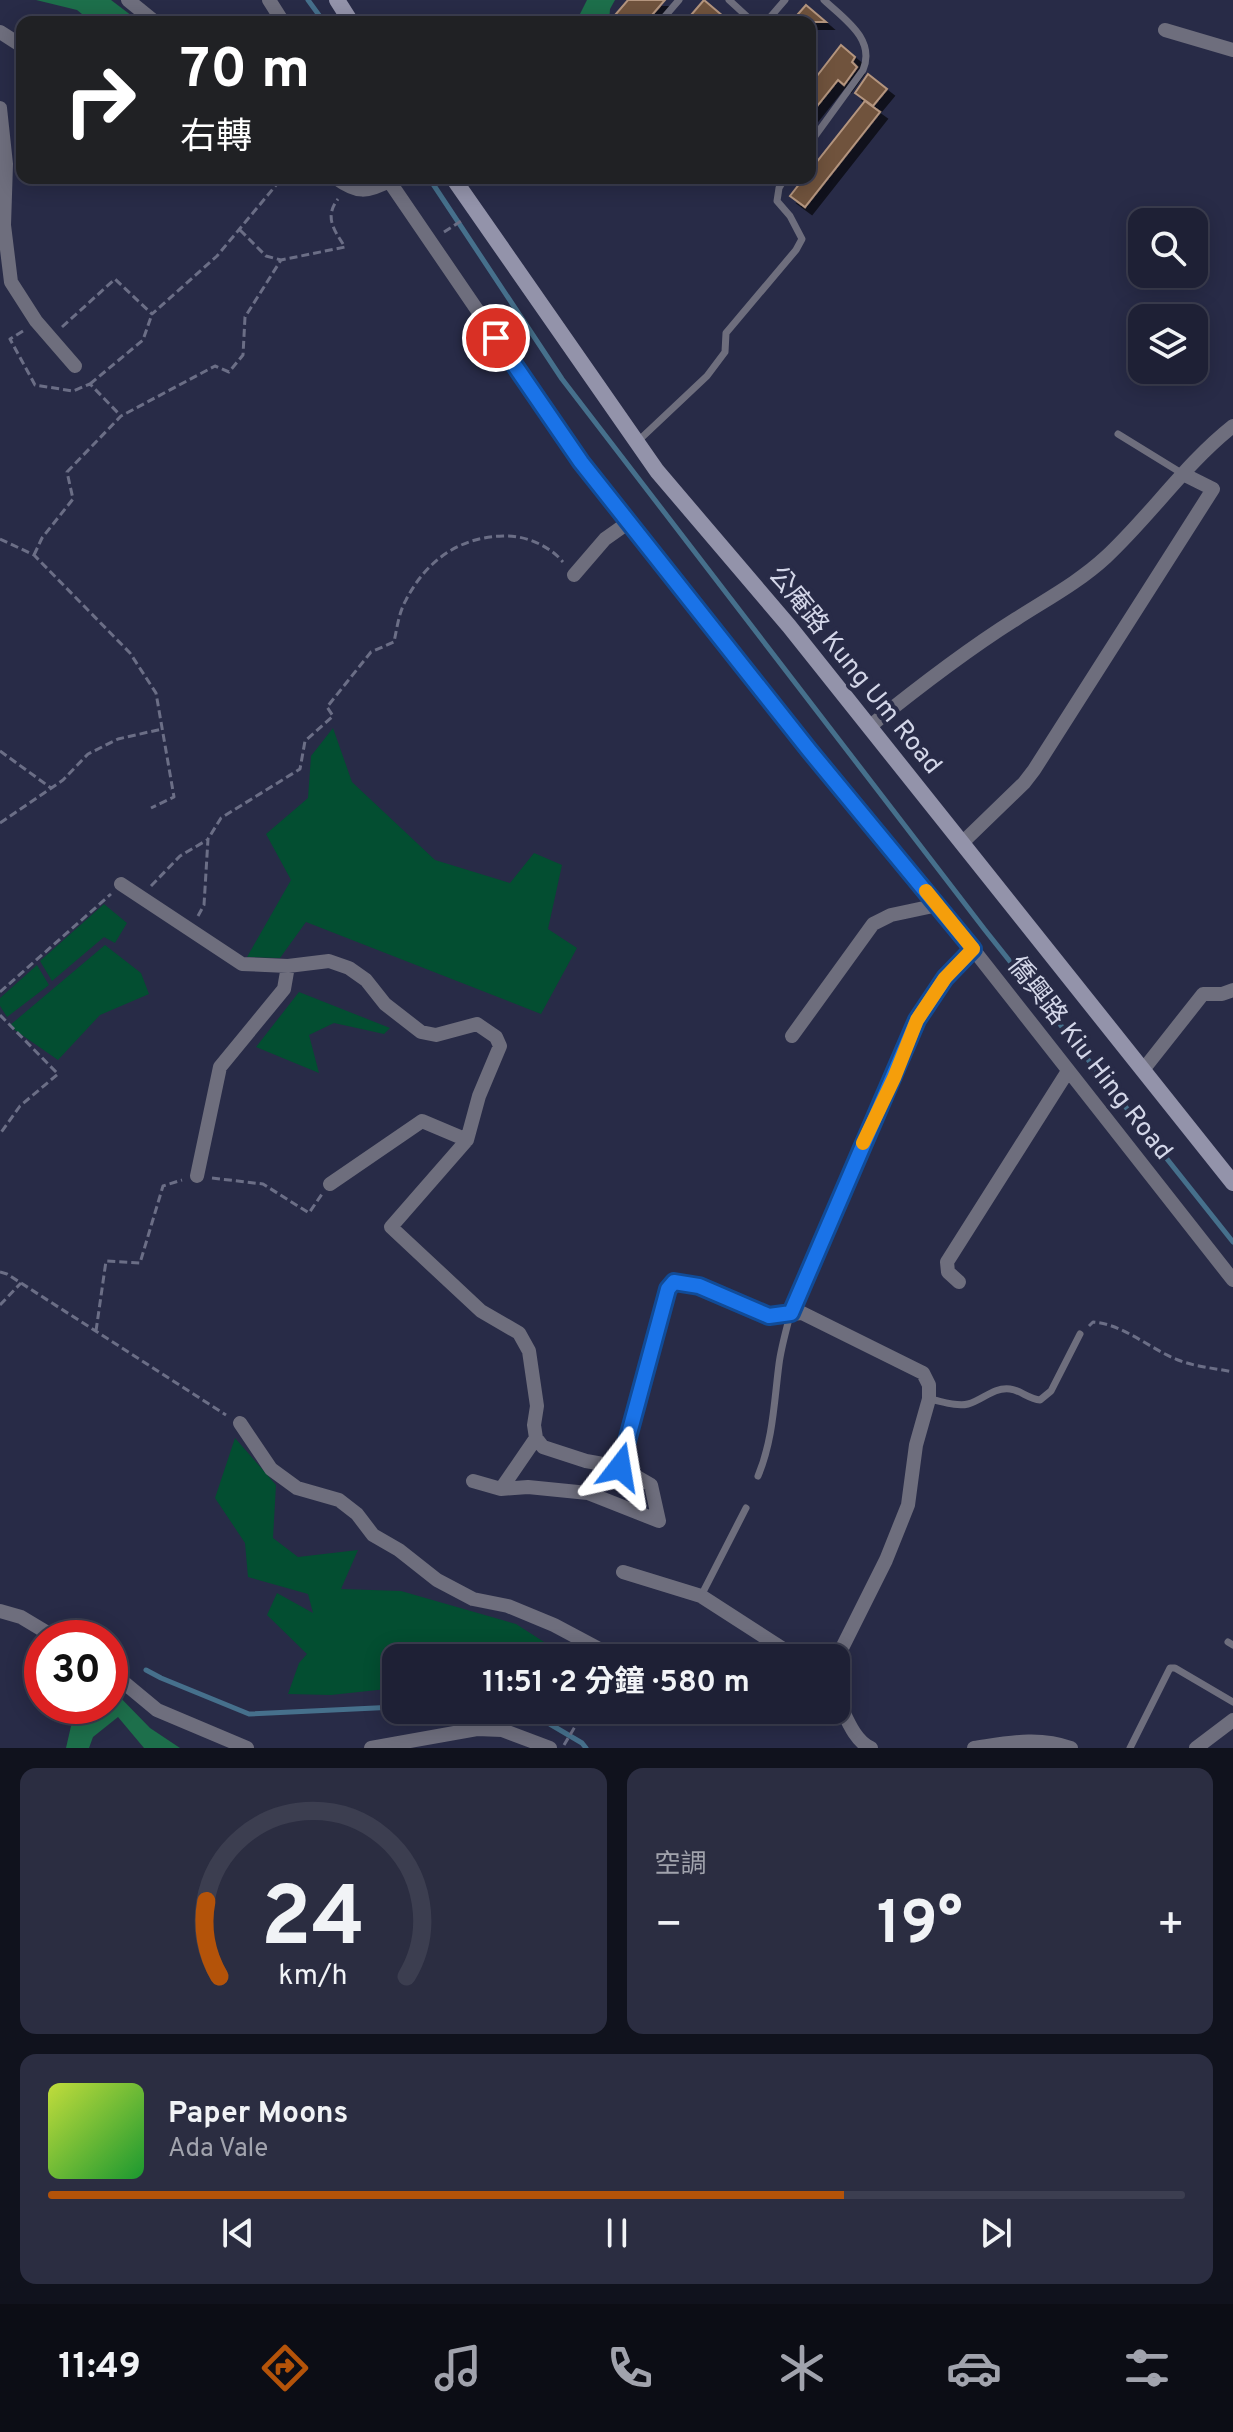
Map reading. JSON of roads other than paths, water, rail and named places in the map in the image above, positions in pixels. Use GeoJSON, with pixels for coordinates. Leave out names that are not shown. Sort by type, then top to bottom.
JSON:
{"type":"FeatureCollection","features":[{"type":"Feature","properties":{"kind":"street"},"geometry":{"type":"LineString","coordinates":[[128,0],[148,16]]}},
{"type":"Feature","properties":{"kind":"street"},"geometry":{"type":"LineString","coordinates":[[1165,30],[1233,50]]}},
{"type":"Feature","properties":{"kind":"street"},"geometry":{"type":"LineString","coordinates":[[0,108],[6,164],[4,225],[11,282],[36,321],[75,366]]}},
{"type":"Feature","properties":{"kind":"street"},"geometry":{"type":"LineString","coordinates":[[347,184],[368,192],[381,184]]}},
{"type":"Feature","properties":{"kind":"street","name":"僑興路 Kiu Hing Road"},"geometry":{"type":"LineString","coordinates":[[391,184],[574,451],[809,750],[973,949],[1233,1280]]}},
{"type":"Feature","properties":{"kind":"street","name":"公庵路 Kung Um Road"},"geometry":{"type":"LineString","coordinates":[[457,184],[657,471],[789,626],[1233,1183]]}},
{"type":"Feature","properties":{"kind":"street"},"geometry":{"type":"LineString","coordinates":[[869,727],[1014,619],[1067,588],[1106,558],[1183,474],[1233,426]]}},
{"type":"Feature","properties":{"kind":"street"},"geometry":{"type":"LineString","coordinates":[[962,843],[1034,770],[1213,489],[1183,474]]}},
{"type":"Feature","properties":{"kind":"street"},"geometry":{"type":"LineString","coordinates":[[574,575],[605,539],[629,522]]}},
{"type":"Feature","properties":{"kind":"street"},"geometry":{"type":"LineString","coordinates":[[121,884],[242,964],[288,966],[329,961],[349,968],[366,980],[385,1004],[421,1032],[436,1035],[477,1024],[496,1037],[500,1046],[498,1056],[479,1096],[467,1140],[391,1227],[481,1311],[519,1333],[529,1351],[537,1406],[534,1425],[536,1438],[543,1447],[586,1461],[620,1467],[651,1485],[659,1521],[588,1493],[528,1487],[501,1489],[473,1481]]}},
{"type":"Feature","properties":{"kind":"street"},"geometry":{"type":"LineString","coordinates":[[792,1036],[873,924],[899,913],[938,905]]}},
{"type":"Feature","properties":{"kind":"street"},"geometry":{"type":"LineString","coordinates":[[791,1313],[917,1020],[945,978],[973,949]]}},
{"type":"Feature","properties":{"kind":"street"},"geometry":{"type":"LineString","coordinates":[[197,1176],[220,1067],[284,989],[288,966]]}},
{"type":"Feature","properties":{"kind":"street"},"geometry":{"type":"LineString","coordinates":[[1143,1070],[1203,994],[1222,994],[1233,990]]}},
{"type":"Feature","properties":{"kind":"street"},"geometry":{"type":"LineString","coordinates":[[959,1282],[948,1272],[947,1262],[1068,1071]]}},
{"type":"Feature","properties":{"kind":"street"},"geometry":{"type":"LineString","coordinates":[[330,1184],[422,1121],[467,1140]]}},
{"type":"Feature","properties":{"kind":"street"},"geometry":{"type":"LineString","coordinates":[[620,1467],[661,1310],[668,1289],[674,1282],[699,1286],[769,1316],[802,1313],[923,1373],[929,1385],[929,1399],[916,1445],[908,1505],[886,1560],[844,1644]]}},
{"type":"Feature","properties":{"kind":"street"},"geometry":{"type":"LineString","coordinates":[[240,1423],[271,1469],[297,1488],[339,1500],[357,1514],[373,1535],[399,1550],[437,1580],[473,1599],[508,1606],[554,1625],[590,1644]]}},
{"type":"Feature","properties":{"kind":"street"},"geometry":{"type":"LineString","coordinates":[[501,1489],[536,1438]]}},
{"type":"Feature","properties":{"kind":"street"},"geometry":{"type":"LineString","coordinates":[[623,1572],[701,1596],[774,1644]]}},
{"type":"Feature","properties":{"kind":"street"},"geometry":{"type":"LineString","coordinates":[[0,1611],[26,1620]]}},
{"type":"Feature","properties":{"kind":"street"},"geometry":{"type":"LineString","coordinates":[[128,1686],[157,1710],[247,1748]]}},
{"type":"Feature","properties":{"kind":"street"},"geometry":{"type":"LineString","coordinates":[[1196,1748],[1233,1720]]}},
{"type":"Feature","properties":{"kind":"street"},"geometry":{"type":"LineString","coordinates":[[850,1724],[864,1745],[871,1748]]}},
{"type":"Feature","properties":{"kind":"street"},"geometry":{"type":"LineString","coordinates":[[371,1748],[477,1729],[502,1730],[550,1748]]}},
{"type":"Feature","properties":{"kind":"street"},"geometry":{"type":"LineString","coordinates":[[974,1748],[1026,1740],[1053,1741],[1071,1748]]}},
{"type":"Feature","properties":{"kind":"lane"},"geometry":{"type":"LineString","coordinates":[[665,16],[679,0]]}},
{"type":"Feature","properties":{"kind":"lane"},"geometry":{"type":"LineString","coordinates":[[729,0],[746,16]]}},
{"type":"Feature","properties":{"kind":"lane"},"geometry":{"type":"LineString","coordinates":[[771,16],[785,0]]}},
{"type":"Feature","properties":{"kind":"lane"},"geometry":{"type":"LineString","coordinates":[[816,135],[868,59],[865,42],[824,0]]}},
{"type":"Feature","properties":{"kind":"lane"},"geometry":{"type":"LineString","coordinates":[[637,442],[707,376],[725,352],[726,333],[796,250],[802,239],[790,216],[777,201],[781,184]]}},
{"type":"Feature","properties":{"kind":"lane"},"geometry":{"type":"LineString","coordinates":[[1118,434],[1183,474]]}},
{"type":"Feature","properties":{"kind":"lane"},"geometry":{"type":"LineString","coordinates":[[758,1476],[774,1418],[780,1360],[791,1313]]}},
{"type":"Feature","properties":{"kind":"lane"},"geometry":{"type":"LineString","coordinates":[[929,1399],[969,1404],[995,1390],[1013,1389],[1029,1399],[1040,1400],[1051,1391],[1080,1334]]}},
{"type":"Feature","properties":{"kind":"lane"},"geometry":{"type":"LineString","coordinates":[[701,1596],[746,1508]]}},
{"type":"Feature","properties":{"kind":"lane"},"geometry":{"type":"LineString","coordinates":[[1130,1748],[1170,1668],[1233,1702]]}},
{"type":"Feature","properties":{"kind":"waterway"},"geometry":{"type":"LineString","coordinates":[[308,0],[320,16]]}},
{"type":"Feature","properties":{"kind":"waterway"},"geometry":{"type":"LineString","coordinates":[[433,184],[562,379],[985,930],[1233,1242]]}},
{"type":"Feature","properties":{"kind":"waterway"},"geometry":{"type":"LineString","coordinates":[[146,1670],[249,1714],[382,1708]]}},
{"type":"Feature","properties":{"kind":"waterway"},"geometry":{"type":"LineString","coordinates":[[550,1724],[586,1748]]}}]}
